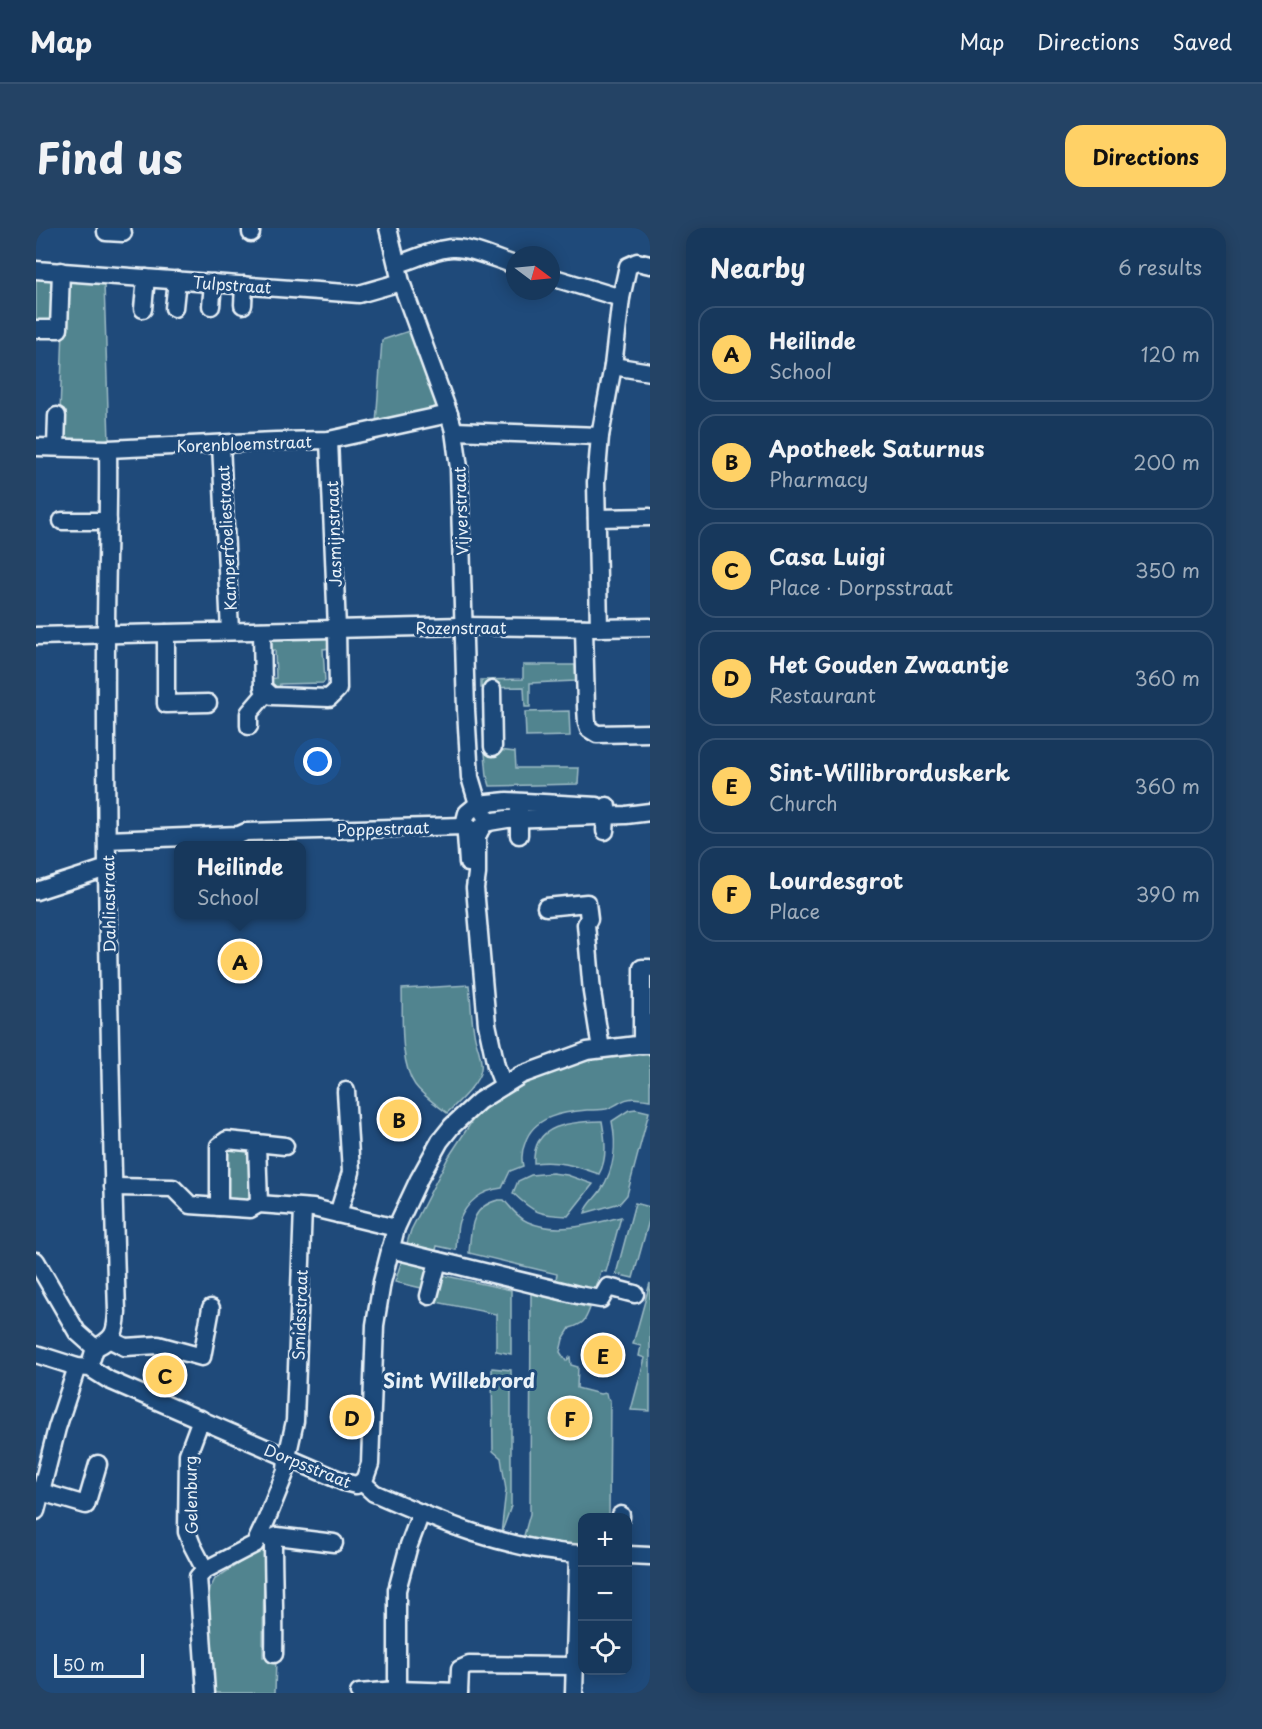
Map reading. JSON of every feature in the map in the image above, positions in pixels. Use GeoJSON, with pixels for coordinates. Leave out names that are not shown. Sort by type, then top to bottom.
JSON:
{"type":"FeatureCollection","features":[{"type":"Feature","properties":{"kind":"street","name":"Vijverstraat"},"geometry":{"type":"LineString","coordinates":[[388,228],[401,282],[454,431],[459,468],[466,710],[470,777],[478,804],[477,826]]}},
{"type":"Feature","properties":{"kind":"street"},"geometry":{"type":"LineString","coordinates":[[398,264],[452,248],[464,249],[506,263]]}},
{"type":"Feature","properties":{"kind":"street"},"geometry":{"type":"LineString","coordinates":[[650,264],[637,262],[628,266],[600,436],[593,515],[592,628],[586,707],[589,729],[597,734],[650,733]]}},
{"type":"Feature","properties":{"kind":"street","name":"Tulpstraat"},"geometry":{"type":"LineString","coordinates":[[36,270],[359,294],[401,282]]}},
{"type":"Feature","properties":{"kind":"street"},"geometry":{"type":"LineString","coordinates":[[36,329],[59,329],[62,271]]}},
{"type":"Feature","properties":{"kind":"street"},"geometry":{"type":"LineString","coordinates":[[143,309],[146,278]]}},
{"type":"Feature","properties":{"kind":"street"},"geometry":{"type":"LineString","coordinates":[[174,308],[177,280]]}},
{"type":"Feature","properties":{"kind":"street"},"geometry":{"type":"LineString","coordinates":[[560,280],[621,298]]}},
{"type":"Feature","properties":{"kind":"street"},"geometry":{"type":"LineString","coordinates":[[211,306],[213,283]]}},
{"type":"Feature","properties":{"kind":"street"},"geometry":{"type":"LineString","coordinates":[[243,305],[244,285]]}},
{"type":"Feature","properties":{"kind":"street"},"geometry":{"type":"LineString","coordinates":[[613,366],[650,372]]}},
{"type":"Feature","properties":{"kind":"street","name":"Korenbloemstraat"},"geometry":{"type":"LineString","coordinates":[[36,447],[108,449],[329,440],[449,414]]}},
{"type":"Feature","properties":{"kind":"street"},"geometry":{"type":"LineString","coordinates":[[56,447],[57,416]]}},
{"type":"Feature","properties":{"kind":"street"},"geometry":{"type":"LineString","coordinates":[[454,431],[600,436]]}},
{"type":"Feature","properties":{"kind":"street","name":"Jasmijnstraat"},"geometry":{"type":"LineString","coordinates":[[329,440],[337,628]]}},
{"type":"Feature","properties":{"kind":"street","name":"Kamperfoeliestraat"},"geometry":{"type":"LineString","coordinates":[[222,444],[230,631]]}},
{"type":"Feature","properties":{"kind":"street","name":"Dahliastraat"},"geometry":{"type":"LineString","coordinates":[[108,449],[107,868],[117,1315],[117,1326],[111,1340]]}},
{"type":"Feature","properties":{"kind":"street"},"geometry":{"type":"LineString","coordinates":[[593,515],[650,518]]}},
{"type":"Feature","properties":{"kind":"street"},"geometry":{"type":"LineString","coordinates":[[62,521],[108,521]]}},
{"type":"Feature","properties":{"kind":"street","name":"Rozenstraat"},"geometry":{"type":"LineString","coordinates":[[36,636],[464,626],[650,627]]}},
{"type":"Feature","properties":{"kind":"street"},"geometry":{"type":"LineString","coordinates":[[262,631],[263,688],[267,692],[272,696],[329,698],[338,689],[337,628]]}},
{"type":"Feature","properties":{"kind":"street"},"geometry":{"type":"LineString","coordinates":[[166,633],[166,704],[208,703]]}},
{"type":"Feature","properties":{"kind":"street"},"geometry":{"type":"LineString","coordinates":[[492,690],[492,747]]}},
{"type":"Feature","properties":{"kind":"street"},"geometry":{"type":"LineString","coordinates":[[249,726],[249,712],[267,692]]}},
{"type":"Feature","properties":{"kind":"street"},"geometry":{"type":"LineString","coordinates":[[466,710],[492,709]]}},
{"type":"Feature","properties":{"kind":"street","name":"Poppestraat"},"geometry":{"type":"LineString","coordinates":[[478,804],[490,801],[519,802],[560,818]]}},
{"type":"Feature","properties":{"kind":"street"},"geometry":{"type":"LineString","coordinates":[[519,802],[519,827]]}},
{"type":"Feature","properties":{"kind":"street"},"geometry":{"type":"LineString","coordinates":[[478,804],[467,813],[477,826],[475,888],[486,930],[486,1015],[490,1045],[508,1082]]}},
{"type":"Feature","properties":{"kind":"street","name":"Poppestraat"},"geometry":{"type":"LineString","coordinates":[[107,840],[209,841],[239,835],[244,839],[477,826],[519,827],[560,818],[606,818],[626,807],[649,812]]}},
{"type":"Feature","properties":{"kind":"street"},"geometry":{"type":"LineString","coordinates":[[36,891],[107,868]]}},
{"type":"Feature","properties":{"kind":"street"},"geometry":{"type":"LineString","coordinates":[[546,907],[587,903],[589,919],[586,924],[592,992],[602,1049]]}},
{"type":"Feature","properties":{"kind":"street"},"geometry":{"type":"LineString","coordinates":[[362,1482],[370,1464],[375,1325],[390,1249],[396,1228],[440,1141],[452,1126],[479,1101],[508,1082],[547,1064],[586,1051],[646,1045],[642,968],[650,968]]}},
{"type":"Feature","properties":{"kind":"street"},"geometry":{"type":"LineString","coordinates":[[338,1214],[351,1172],[346,1091]]}},
{"type":"Feature","properties":{"kind":"street"},"geometry":{"type":"LineString","coordinates":[[219,1207],[219,1146],[227,1140],[285,1146]]}},
{"type":"Feature","properties":{"kind":"street"},"geometry":{"type":"LineString","coordinates":[[257,1143],[259,1204]]}},
{"type":"Feature","properties":{"kind":"street"},"geometry":{"type":"LineString","coordinates":[[113,1187],[173,1188],[190,1205],[250,1209],[259,1204],[313,1208],[396,1228]]}},
{"type":"Feature","properties":{"kind":"street","name":"Smidsstraat"},"geometry":{"type":"LineString","coordinates":[[266,1536],[286,1470],[295,1421],[303,1208]]}},
{"type":"Feature","properties":{"kind":"street"},"geometry":{"type":"LineString","coordinates":[[390,1249],[592,1298],[601,1299],[608,1287],[635,1294]]}},
{"type":"Feature","properties":{"kind":"street"},"geometry":{"type":"LineString","coordinates":[[36,1261],[77,1332],[95,1348]]}},
{"type":"Feature","properties":{"kind":"street"},"geometry":{"type":"LineString","coordinates":[[429,1296],[438,1261]]}},
{"type":"Feature","properties":{"kind":"street"},"geometry":{"type":"LineString","coordinates":[[36,1511],[57,1428],[83,1368],[95,1348],[111,1340],[125,1347],[158,1345],[202,1357],[211,1308]]}},
{"type":"Feature","properties":{"kind":"street","name":"Dorpsstraat"},"geometry":{"type":"LineString","coordinates":[[36,1354],[83,1368],[198,1415],[351,1485],[362,1482],[374,1493],[421,1513],[446,1518],[466,1531],[508,1543],[578,1554]]}},
{"type":"Feature","properties":{"kind":"street","name":"Gelenburg"},"geometry":{"type":"LineString","coordinates":[[198,1415],[188,1454],[187,1532],[205,1570]]}},
{"type":"Feature","properties":{"kind":"street"},"geometry":{"type":"LineString","coordinates":[[41,1492],[86,1505],[98,1464]]}},
{"type":"Feature","properties":{"kind":"street"},"geometry":{"type":"LineString","coordinates":[[397,1690],[397,1590],[409,1545],[421,1513]]}},
{"type":"Feature","properties":{"kind":"street"},"geometry":{"type":"LineString","coordinates":[[266,1536],[273,1541],[274,1654]]}},
{"type":"Feature","properties":{"kind":"street"},"geometry":{"type":"LineString","coordinates":[[206,1693],[198,1576],[266,1536],[334,1543]]}},
{"type":"Feature","properties":{"kind":"street"},"geometry":{"type":"LineString","coordinates":[[632,1555],[650,1556]]}},
{"type":"Feature","properties":{"kind":"street"},"geometry":{"type":"LineString","coordinates":[[574,1693],[579,1567]]}},
{"type":"Feature","properties":{"kind":"street"},"geometry":{"type":"LineString","coordinates":[[359,1693],[397,1690],[459,1692],[460,1669],[469,1665],[574,1666]]}},
{"type":"Feature","properties":{"kind":"green space"},"geometry":{"type":"Polygon","coordinates":[[[36,279],[104,283],[109,442],[59,441],[63,328],[36,327],[36,279]]]}},
{"type":"Feature","properties":{"kind":"green space"},"geometry":{"type":"Polygon","coordinates":[[[415,329],[443,405],[376,424],[382,340],[415,329]]]}},
{"type":"Feature","properties":{"kind":"green space"},"geometry":{"type":"Polygon","coordinates":[[[326,637],[331,639],[331,648],[323,649],[325,681],[323,683],[280,684],[279,692],[276,692],[266,679],[276,678],[275,650],[265,650],[269,638],[326,637]]]}},
{"type":"Feature","properties":{"kind":"green space"},"geometry":{"type":"Polygon","coordinates":[[[523,665],[575,665],[576,681],[530,683],[530,707],[525,707],[524,687],[481,688],[481,680],[523,679],[523,665]]]}},
{"type":"Feature","properties":{"kind":"green space"},"geometry":{"type":"Polygon","coordinates":[[[569,711],[570,736],[526,737],[525,712],[569,711]]]}},
{"type":"Feature","properties":{"kind":"green space"},"geometry":{"type":"Polygon","coordinates":[[[482,719],[489,719],[499,750],[515,752],[516,768],[579,768],[578,784],[490,786],[482,719]]]}},
{"type":"Feature","properties":{"kind":"green space"},"geometry":{"type":"Polygon","coordinates":[[[469,985],[473,1026],[481,1069],[472,1087],[447,1113],[415,1085],[406,1064],[402,989],[469,985]]]}},
{"type":"Feature","properties":{"kind":"green space"},"geometry":{"type":"Polygon","coordinates":[[[650,1050],[650,1100],[630,1098],[608,1109],[569,1112],[542,1121],[529,1134],[525,1143],[522,1154],[523,1166],[510,1171],[502,1188],[482,1194],[462,1214],[458,1224],[456,1250],[437,1246],[426,1289],[395,1282],[411,1230],[448,1158],[476,1115],[512,1088],[570,1060],[650,1050]]]}},
{"type":"Feature","properties":{"kind":"green space"},"geometry":{"type":"Polygon","coordinates":[[[629,1110],[649,1112],[627,1195],[620,1203],[585,1213],[606,1182],[612,1165],[614,1139],[612,1121],[629,1110]]]}},
{"type":"Feature","properties":{"kind":"green space"},"geometry":{"type":"Polygon","coordinates":[[[602,1121],[605,1155],[599,1174],[559,1163],[534,1163],[535,1150],[547,1132],[567,1124],[602,1121]]]}},
{"type":"Feature","properties":{"kind":"green space"},"geometry":{"type":"Polygon","coordinates":[[[230,1147],[250,1150],[254,1195],[248,1204],[226,1200],[225,1152],[230,1147]]]}},
{"type":"Feature","properties":{"kind":"green space"},"geometry":{"type":"Polygon","coordinates":[[[552,1173],[567,1175],[593,1184],[568,1216],[538,1212],[513,1193],[518,1181],[531,1175],[552,1173]]]}},
{"type":"Feature","properties":{"kind":"green space"},"geometry":{"type":"Polygon","coordinates":[[[504,1200],[524,1220],[551,1228],[574,1227],[621,1217],[606,1272],[601,1271],[595,1292],[555,1284],[557,1274],[469,1253],[472,1228],[477,1214],[489,1203],[504,1200]]]}},
{"type":"Feature","properties":{"kind":"green space"},"geometry":{"type":"Polygon","coordinates":[[[635,1203],[650,1207],[650,1217],[633,1278],[616,1274],[635,1203]]]}},
{"type":"Feature","properties":{"kind":"green space"},"geometry":{"type":"Polygon","coordinates":[[[442,1275],[511,1290],[511,1354],[496,1351],[496,1314],[436,1302],[442,1275]]]}},
{"type":"Feature","properties":{"kind":"green space"},"geometry":{"type":"Polygon","coordinates":[[[650,1283],[650,1411],[631,1410],[645,1358],[639,1356],[641,1346],[633,1344],[650,1283]]]}},
{"type":"Feature","properties":{"kind":"green space"},"geometry":{"type":"Polygon","coordinates":[[[531,1293],[590,1308],[583,1321],[570,1328],[563,1339],[560,1352],[566,1361],[570,1357],[571,1365],[578,1367],[577,1388],[600,1394],[606,1393],[610,1400],[609,1513],[578,1513],[578,1545],[523,1539],[530,1514],[531,1293]]]}},
{"type":"Feature","properties":{"kind":"green space"},"geometry":{"type":"Polygon","coordinates":[[[492,1368],[511,1370],[511,1506],[501,1534],[506,1490],[501,1458],[493,1451],[492,1368]]]}},
{"type":"Feature","properties":{"kind":"green space"},"geometry":{"type":"Polygon","coordinates":[[[261,1545],[264,1551],[263,1657],[276,1657],[275,1693],[211,1693],[208,1602],[210,1589],[215,1579],[250,1556],[261,1545]]]}},
{"type":"Feature","properties":{"kind":"place","name":"Heilinde"},"geometry":{"type":"Point","coordinates":[240,961]}},
{"type":"Feature","properties":{"kind":"place","name":"Apotheek Saturnus"},"geometry":{"type":"Point","coordinates":[399,1119]}},
{"type":"Feature","properties":{"kind":"place","name":"Sint-Willibrorduskerk"},"geometry":{"type":"Point","coordinates":[603,1355]}},
{"type":"Feature","properties":{"kind":"place","name":"Casa Luigi"},"geometry":{"type":"Point","coordinates":[165,1375]}},
{"type":"Feature","properties":{"kind":"place","name":"Het Gouden Zwaantje"},"geometry":{"type":"Point","coordinates":[352,1417]}},
{"type":"Feature","properties":{"kind":"place","name":"Lourdesgrot"},"geometry":{"type":"Point","coordinates":[570,1418]}},
{"type":"Feature","properties":{"kind":"district","name":"Sint Willebrord"},"geometry":{"type":"Point","coordinates":[459,1380]}}]}
